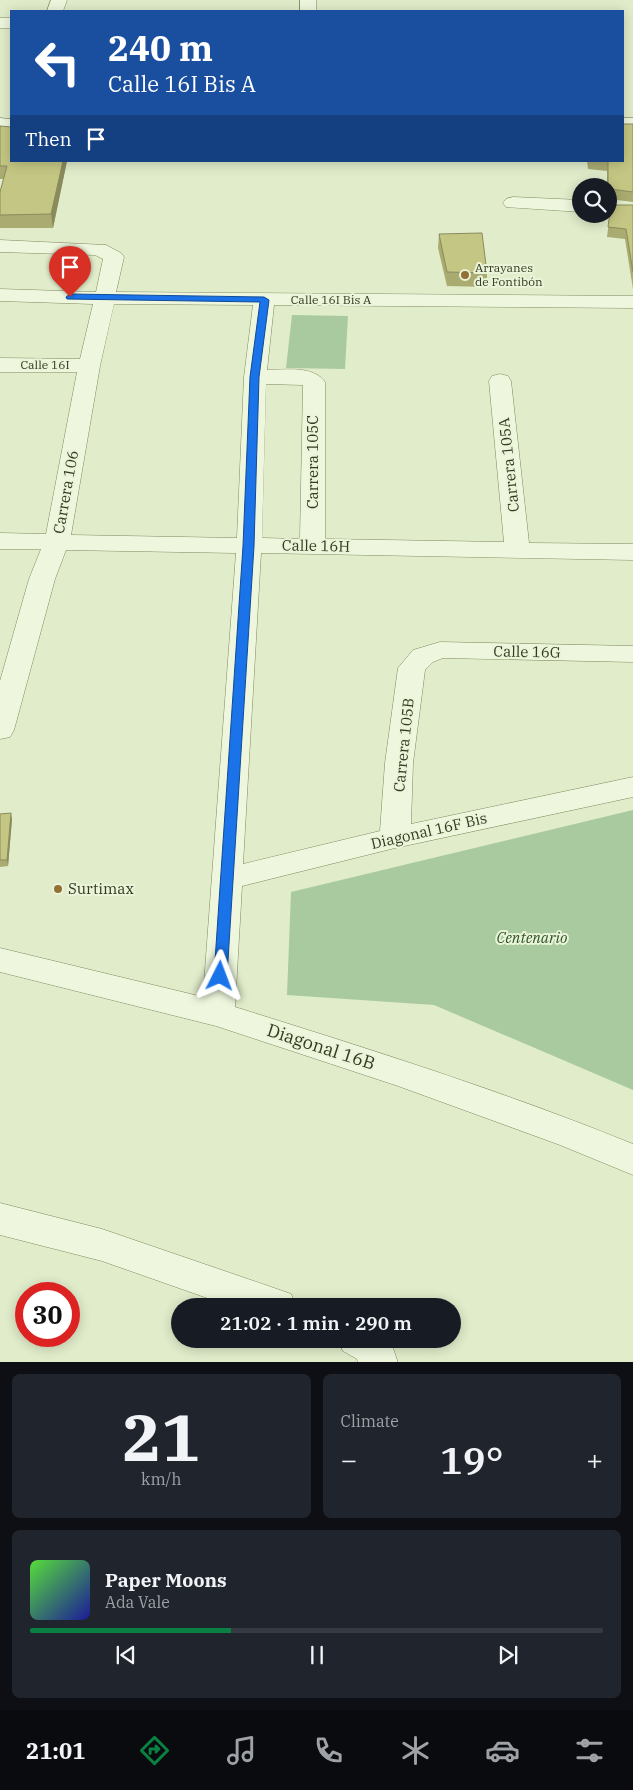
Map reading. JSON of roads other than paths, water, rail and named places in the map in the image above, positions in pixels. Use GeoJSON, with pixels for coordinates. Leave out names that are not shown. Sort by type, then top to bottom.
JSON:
{"type":"FeatureCollection","features":[{"type":"Feature","properties":{"kind":"street"},"geometry":{"type":"LineString","coordinates":[[513,203],[572,206]]}},
{"type":"Feature","properties":{"kind":"street","name":"Carrera 106"},"geometry":{"type":"LineString","coordinates":[[0,246],[99,250],[108,252],[114,257],[89,366],[56,542],[42,579],[0,730]]}},
{"type":"Feature","properties":{"kind":"street","name":"Calle 16I Bis A"},"geometry":{"type":"LineString","coordinates":[[0,295],[264,300],[633,302]]}},
{"type":"Feature","properties":{"kind":"street"},"geometry":{"type":"LineString","coordinates":[[218,1014],[249,546],[255,377],[264,300]]}},
{"type":"Feature","properties":{"kind":"street","name":"Calle 16I"},"geometry":{"type":"LineString","coordinates":[[0,365],[89,366]]}},
{"type":"Feature","properties":{"kind":"street","name":"Carrera 105C"},"geometry":{"type":"LineString","coordinates":[[255,377],[310,378],[314,382],[312,546]]}},
{"type":"Feature","properties":{"kind":"street","name":"Carrera 105A"},"geometry":{"type":"LineString","coordinates":[[500,381],[517,549]]}},
{"type":"Feature","properties":{"kind":"street","name":"Calle 16H"},"geometry":{"type":"LineString","coordinates":[[0,541],[633,552]]}},
{"type":"Feature","properties":{"kind":"street","name":"Calle 16G"},"geometry":{"type":"LineString","coordinates":[[423,656],[440,650],[633,654]]}},
{"type":"Feature","properties":{"kind":"street","name":"Carrera 105B"},"geometry":{"type":"LineString","coordinates":[[395,838],[399,763],[412,668],[423,656]]}},
{"type":"Feature","properties":{"kind":"street","name":"Diagonal 16F Bis"},"geometry":{"type":"LineString","coordinates":[[227,879],[395,838],[633,787]]}},
{"type":"Feature","properties":{"kind":"street","name":"Diagonal 16B"},"geometry":{"type":"LineString","coordinates":[[0,960],[218,1014],[410,1076],[572,1135],[633,1160]]}},
{"type":"Feature","properties":{"kind":"street"},"geometry":{"type":"LineString","coordinates":[[0,1218],[102,1245],[254,1298]]}},
{"type":"Feature","properties":{"kind":"street"},"geometry":{"type":"LineString","coordinates":[[373,1348],[378,1362]]}},
{"type":"Feature","properties":{"kind":"place","name":"Arrayanes de Fontibón"},"geometry":{"type":"Point","coordinates":[465,275]}},
{"type":"Feature","properties":{"kind":"place","name":"Surtimax"},"geometry":{"type":"Point","coordinates":[58,889]}},
{"type":"Feature","properties":{"kind":"park label","name":"Centenario"},"geometry":{"type":"Point","coordinates":[532,938]}}]}
